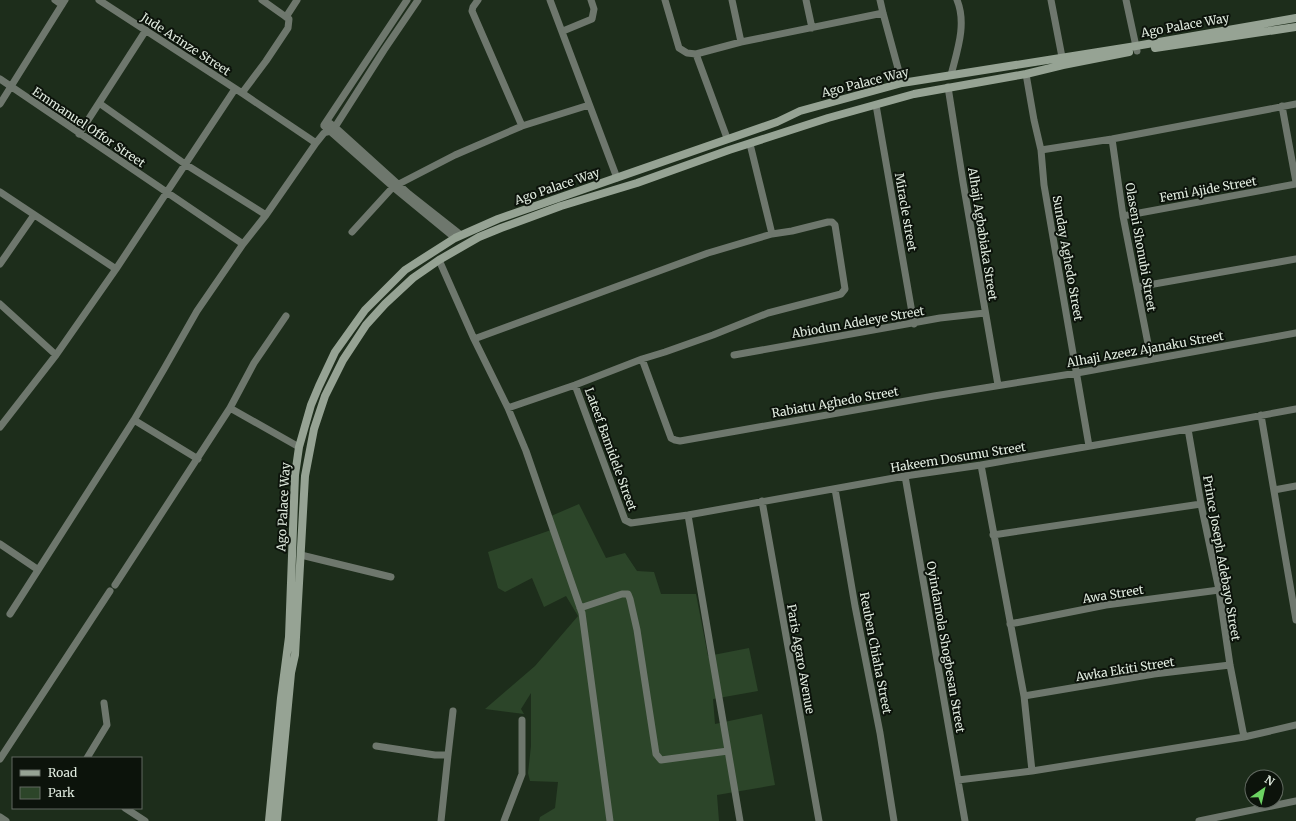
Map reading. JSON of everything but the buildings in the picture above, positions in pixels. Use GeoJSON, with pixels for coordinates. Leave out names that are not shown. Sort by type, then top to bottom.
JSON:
{"type":"FeatureCollection","features":[{"type":"Feature","properties":{"kind":"main road","name":"Ago Palace Way"},"geometry":{"type":"LineString","coordinates":[[277,821],[291,673],[295,655],[304,476],[314,430],[325,396],[343,360],[366,325],[385,304],[413,278],[438,260],[479,237],[561,206],[637,183],[818,121],[914,94],[1026,74],[1136,48],[1296,18]]}},
{"type":"Feature","properties":{"kind":"main road","name":"Ago Palace Way"},"geometry":{"type":"LineString","coordinates":[[269,821],[281,698],[289,637],[295,475],[299,446],[311,405],[336,352],[365,310],[406,270],[458,237],[498,219],[727,138],[777,122],[805,110],[902,83],[1062,57],[1296,27]]}},
{"type":"Feature","properties":{"kind":"main road"},"geometry":{"type":"LineString","coordinates":[[818,106],[818,121]]}},
{"type":"Feature","properties":{"kind":"main road"},"geometry":{"type":"LineString","coordinates":[[805,110],[806,125]]}},
{"type":"Feature","properties":{"kind":"street"},"geometry":{"type":"LineString","coordinates":[[0,104],[64,2],[55,0]]}},
{"type":"Feature","properties":{"kind":"street","name":"Jude Arinze Street"},"geometry":{"type":"LineString","coordinates":[[99,0],[316,143]]}},
{"type":"Feature","properties":{"kind":"street"},"geometry":{"type":"LineString","coordinates":[[0,425],[56,355],[116,269],[185,164],[238,91],[266,61],[288,28],[289,19],[262,0]]}},
{"type":"Feature","properties":{"kind":"street"},"geometry":{"type":"LineString","coordinates":[[286,17],[297,0]]}},
{"type":"Feature","properties":{"kind":"street"},"geometry":{"type":"LineString","coordinates":[[328,128],[407,0]]}},
{"type":"Feature","properties":{"kind":"street"},"geometry":{"type":"LineString","coordinates":[[10,614],[134,420],[197,311],[243,244],[266,216],[418,0]]}},
{"type":"Feature","properties":{"kind":"street"},"geometry":{"type":"LineString","coordinates":[[478,0],[472,11],[522,126]]}},
{"type":"Feature","properties":{"kind":"street"},"geometry":{"type":"LineString","coordinates":[[550,0],[563,31],[617,178]]}},
{"type":"Feature","properties":{"kind":"street"},"geometry":{"type":"LineString","coordinates":[[563,31],[592,19],[594,10],[591,0]]}},
{"type":"Feature","properties":{"kind":"street"},"geometry":{"type":"LineString","coordinates":[[665,0],[679,48],[687,53],[696,54],[741,42],[883,13]]}},
{"type":"Feature","properties":{"kind":"street"},"geometry":{"type":"LineString","coordinates":[[732,0],[741,42]]}},
{"type":"Feature","properties":{"kind":"street"},"geometry":{"type":"LineString","coordinates":[[806,0],[812,28]]}},
{"type":"Feature","properties":{"kind":"street"},"geometry":{"type":"LineString","coordinates":[[880,0],[902,83]]}},
{"type":"Feature","properties":{"kind":"street"},"geometry":{"type":"LineString","coordinates":[[950,75],[961,38],[960,5],[957,0]]}},
{"type":"Feature","properties":{"kind":"street"},"geometry":{"type":"LineString","coordinates":[[1051,0],[1062,57]]}},
{"type":"Feature","properties":{"kind":"street"},"geometry":{"type":"LineString","coordinates":[[1126,0],[1136,48]]}},
{"type":"Feature","properties":{"kind":"street"},"geometry":{"type":"LineString","coordinates":[[79,134],[146,30]]}},
{"type":"Feature","properties":{"kind":"street"},"geometry":{"type":"LineString","coordinates":[[696,54],[727,138]]}},
{"type":"Feature","properties":{"kind":"street","name":"Sunday Aghedo Street"},"geometry":{"type":"LineString","coordinates":[[1026,74],[1041,150],[1044,185],[1089,446]]}},
{"type":"Feature","properties":{"kind":"street","name":"Emmanuel Offor Street"},"geometry":{"type":"LineString","coordinates":[[0,79],[243,244]]}},
{"type":"Feature","properties":{"kind":"street","name":"Alhaji Agbabiaka Street"},"geometry":{"type":"LineString","coordinates":[[948,87],[998,385]]}},
{"type":"Feature","properties":{"kind":"street"},"geometry":{"type":"LineString","coordinates":[[99,103],[185,164],[266,216]]}},
{"type":"Feature","properties":{"kind":"street"},"geometry":{"type":"LineString","coordinates":[[1041,150],[1112,139],[1296,104]]}},
{"type":"Feature","properties":{"kind":"street"},"geometry":{"type":"LineString","coordinates":[[352,232],[396,186],[455,155],[522,126],[589,105]]}},
{"type":"Feature","properties":{"kind":"street","name":"Miracle street"},"geometry":{"type":"LineString","coordinates":[[876,105],[914,324]]}},
{"type":"Feature","properties":{"kind":"street"},"geometry":{"type":"LineString","coordinates":[[1282,106],[1296,183]]}},
{"type":"Feature","properties":{"kind":"street"},"geometry":{"type":"LineString","coordinates":[[328,128],[458,237]]}},
{"type":"Feature","properties":{"kind":"street","name":"Olaseni Shonubi Street"},"geometry":{"type":"LineString","coordinates":[[1112,139],[1123,216],[1150,359]]}},
{"type":"Feature","properties":{"kind":"street"},"geometry":{"type":"LineString","coordinates":[[750,144],[772,234]]}},
{"type":"Feature","properties":{"kind":"street","name":"Femi Ajide Street"},"geometry":{"type":"LineString","coordinates":[[1123,216],[1296,183]]}},
{"type":"Feature","properties":{"kind":"street"},"geometry":{"type":"LineString","coordinates":[[0,192],[116,269]]}},
{"type":"Feature","properties":{"kind":"street"},"geometry":{"type":"LineString","coordinates":[[0,264],[34,215]]}},
{"type":"Feature","properties":{"kind":"street"},"geometry":{"type":"LineString","coordinates":[[474,339],[701,256],[772,234],[792,231],[828,222],[832,222],[835,225],[845,289],[841,294],[768,313],[706,338],[642,359],[575,385],[508,408]]}},
{"type":"Feature","properties":{"kind":"street"},"geometry":{"type":"LineString","coordinates":[[1137,287],[1296,259]]}},
{"type":"Feature","properties":{"kind":"street"},"geometry":{"type":"LineString","coordinates":[[438,260],[474,339],[508,408],[526,451],[580,608],[610,821]]}},
{"type":"Feature","properties":{"kind":"street"},"geometry":{"type":"LineString","coordinates":[[0,304],[56,355]]}},
{"type":"Feature","properties":{"kind":"street","name":"Abiodun Adeleye Street"},"geometry":{"type":"LineString","coordinates":[[734,355],[914,324],[940,318],[985,313]]}},
{"type":"Feature","properties":{"kind":"street"},"geometry":{"type":"LineString","coordinates":[[0,759],[198,458],[230,408],[254,363],[286,316]]}},
{"type":"Feature","properties":{"kind":"street","name":"Alhaji Azeez Ajanaku Street"},"geometry":{"type":"LineString","coordinates":[[998,385],[1026,382],[1296,333]]}},
{"type":"Feature","properties":{"kind":"street","name":"Rabiatu Aghedo Street"},"geometry":{"type":"LineString","coordinates":[[642,359],[671,438],[680,441],[998,385]]}},
{"type":"Feature","properties":{"kind":"street","name":"Lateef Bamidele Street"},"geometry":{"type":"LineString","coordinates":[[575,385],[625,520]]}},
{"type":"Feature","properties":{"kind":"street"},"geometry":{"type":"LineString","coordinates":[[230,408],[299,446]]}},
{"type":"Feature","properties":{"kind":"street","name":"Hakeem Dosumu Street"},"geometry":{"type":"LineString","coordinates":[[625,520],[631,523],[688,515],[1296,409]]}},
{"type":"Feature","properties":{"kind":"street"},"geometry":{"type":"LineString","coordinates":[[1261,415],[1296,620]]}},
{"type":"Feature","properties":{"kind":"street"},"geometry":{"type":"LineString","coordinates":[[134,420],[198,458]]}},
{"type":"Feature","properties":{"kind":"street","name":"Prince Joseph Adebayo Street"},"geometry":{"type":"LineString","coordinates":[[1188,429],[1201,504],[1219,590],[1230,665],[1244,737]]}},
{"type":"Feature","properties":{"kind":"street"},"geometry":{"type":"LineString","coordinates":[[981,465],[1024,696],[1032,771]]}},
{"type":"Feature","properties":{"kind":"street","name":"Oyindamola Shogbesan Street"},"geometry":{"type":"LineString","coordinates":[[905,476],[965,821]]}},
{"type":"Feature","properties":{"kind":"street"},"geometry":{"type":"LineString","coordinates":[[1274,490],[1296,486]]}},
{"type":"Feature","properties":{"kind":"street","name":"Reuben Chiaha Street"},"geometry":{"type":"LineString","coordinates":[[835,489],[855,606],[880,733],[894,821]]}},
{"type":"Feature","properties":{"kind":"street","name":"Paris Agaro Avenue"},"geometry":{"type":"LineString","coordinates":[[762,501],[819,821]]}},
{"type":"Feature","properties":{"kind":"street"},"geometry":{"type":"LineString","coordinates":[[993,535],[1201,504]]}},
{"type":"Feature","properties":{"kind":"street"},"geometry":{"type":"LineString","coordinates":[[688,515],[740,821]]}},
{"type":"Feature","properties":{"kind":"street"},"geometry":{"type":"LineString","coordinates":[[0,544],[37,570]]}},
{"type":"Feature","properties":{"kind":"street"},"geometry":{"type":"LineString","coordinates":[[300,555],[391,576]]}},
{"type":"Feature","properties":{"kind":"street","name":"Awa Street"},"geometry":{"type":"LineString","coordinates":[[1010,624],[1106,606],[1219,590]]}},
{"type":"Feature","properties":{"kind":"street"},"geometry":{"type":"LineString","coordinates":[[580,608],[622,594],[628,594],[637,630],[656,754],[658,758],[661,760],[728,751]]}},
{"type":"Feature","properties":{"kind":"street","name":"Awka Ekiti Street"},"geometry":{"type":"LineString","coordinates":[[1024,696],[1154,674],[1230,665]]}},
{"type":"Feature","properties":{"kind":"street"},"geometry":{"type":"LineString","coordinates":[[88,757],[107,725],[104,703]]}},
{"type":"Feature","properties":{"kind":"street"},"geometry":{"type":"LineString","coordinates":[[441,821],[453,711]]}},
{"type":"Feature","properties":{"kind":"street"},"geometry":{"type":"LineString","coordinates":[[504,821],[522,774],[522,720]]}},
{"type":"Feature","properties":{"kind":"street"},"geometry":{"type":"LineString","coordinates":[[958,780],[1032,771],[1244,737],[1296,725]]}},
{"type":"Feature","properties":{"kind":"street"},"geometry":{"type":"LineString","coordinates":[[376,746],[435,755],[448,755]]}},
{"type":"Feature","properties":{"kind":"street"},"geometry":{"type":"LineString","coordinates":[[1199,821],[1296,802]]}},
{"type":"Feature","properties":{"kind":"street"},"geometry":{"type":"LineString","coordinates":[[126,809],[145,821]]}},
{"type":"Feature","properties":{"kind":"street"},"geometry":{"type":"LineString","coordinates":[[0,817],[6,821]]}},
{"type":"Feature","properties":{"kind":"green space"},"geometry":{"type":"Polygon","coordinates":[[[579,504],[606,558],[625,553],[637,571],[654,572],[661,594],[696,594],[708,656],[749,648],[758,691],[713,699],[715,724],[762,714],[775,785],[717,795],[719,821],[539,821],[540,817],[555,808],[558,782],[530,781],[528,773],[531,746],[531,693],[521,709],[524,714],[485,709],[535,666],[578,616],[566,596],[544,607],[532,578],[505,592],[498,588],[488,552],[551,530],[551,516],[579,504]]]}}]}
